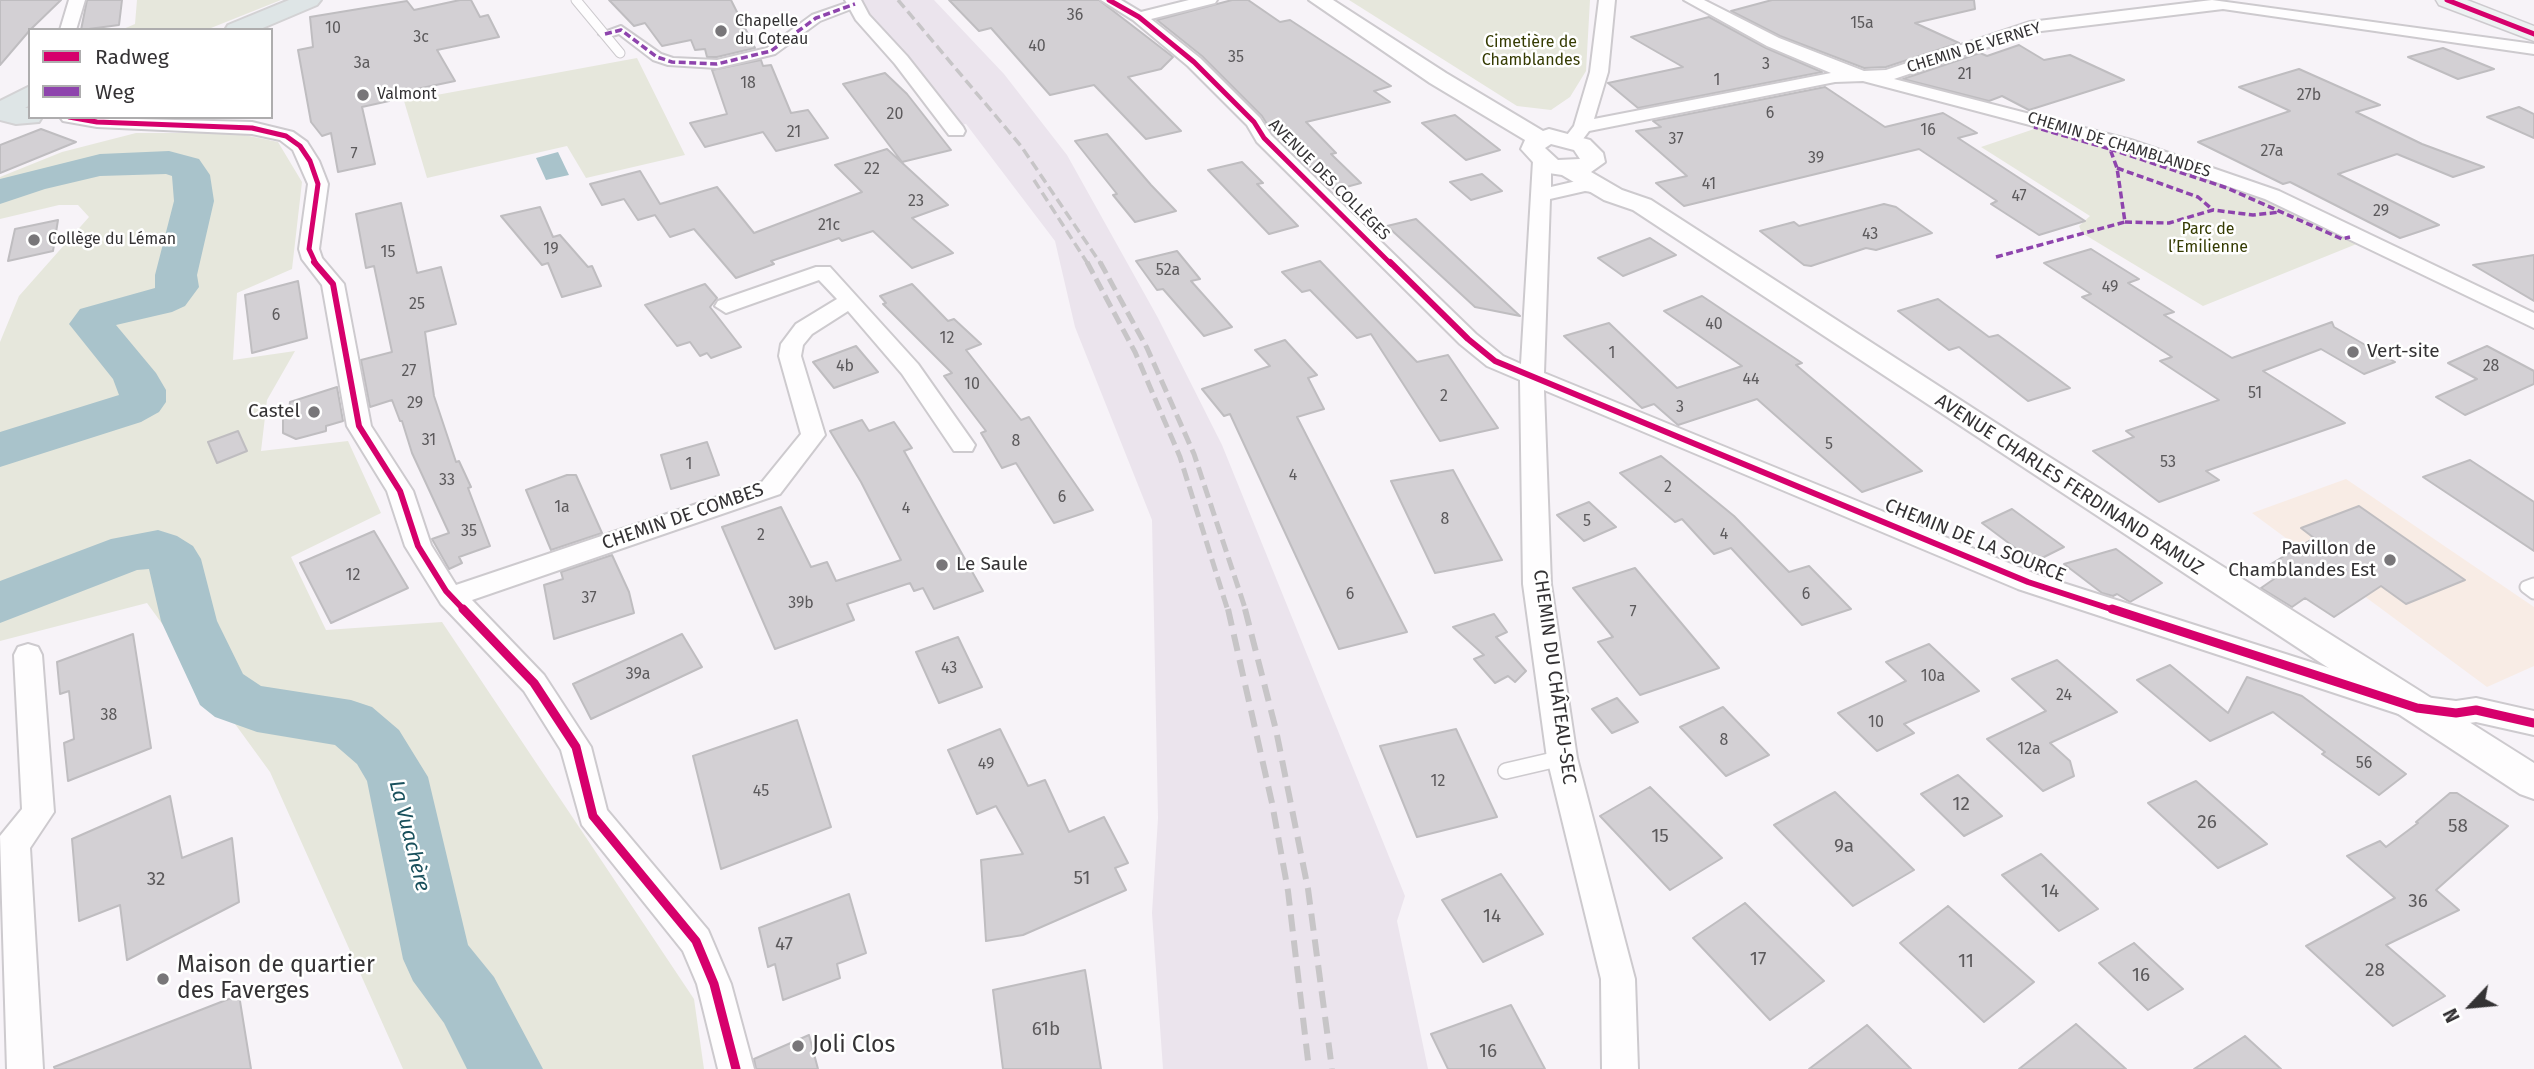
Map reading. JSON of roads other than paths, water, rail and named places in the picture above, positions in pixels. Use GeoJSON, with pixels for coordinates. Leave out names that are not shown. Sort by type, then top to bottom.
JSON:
{"type":"FeatureCollection","features":[{"type":"Feature","properties":{"kind":"main road"},"geometry":{"type":"LineString","coordinates":[[242,28],[309,0]]}},
{"type":"Feature","properties":{"kind":"main road"},"geometry":{"type":"LineString","coordinates":[[2447,0],[2534,34]]}},
{"type":"Feature","properties":{"kind":"street"},"geometry":{"type":"LineString","coordinates":[[69,28],[78,0]]}},
{"type":"Feature","properties":{"kind":"street","name":"AVENUE DES COLLÈGES"},"geometry":{"type":"LineString","coordinates":[[1109,0],[1139,17],[1183,56],[1194,62],[1254,122],[1264,138],[1468,340],[1495,361],[1532,377]]}},
{"type":"Feature","properties":{"kind":"street"},"geometry":{"type":"LineString","coordinates":[[1139,17],[1209,0]]}},
{"type":"Feature","properties":{"kind":"street"},"geometry":{"type":"LineString","coordinates":[[1319,0],[1541,150],[1551,167],[1577,167]]}},
{"type":"Feature","properties":{"kind":"street"},"geometry":{"type":"LineString","coordinates":[[1578,134],[1604,50],[1607,0]]}},
{"type":"Feature","properties":{"kind":"street","name":"CHEMIN DE CHAMBLANDES"},"geometry":{"type":"LineString","coordinates":[[1692,0],[1773,43],[1865,78],[2044,121],[2204,169],[2272,195],[2534,321]]}},
{"type":"Feature","properties":{"kind":"street"},"geometry":{"type":"LineString","coordinates":[[605,34],[621,30],[657,57],[672,62],[716,64],[771,51],[816,18],[854,2],[862,17],[888,43],[956,131]]}},
{"type":"Feature","properties":{"kind":"street","name":"CHEMIN DE VERNEY"},"geometry":{"type":"LineString","coordinates":[[1578,134],[1835,76],[1865,78],[1888,75],[2030,27],[2154,10],[2223,4],[2534,49]]}},
{"type":"Feature","properties":{"kind":"street"},"geometry":{"type":"LineString","coordinates":[[91,119],[270,131],[300,146],[310,161],[318,193],[309,249],[312,259],[333,284],[355,414],[365,438],[400,491],[418,546],[451,597],[534,684],[576,747],[593,816],[696,941],[713,984],[736,1069]]}},
{"type":"Feature","properties":{"kind":"street"},"geometry":{"type":"LineString","coordinates":[[1541,150],[1549,136],[1578,134]]}},
{"type":"Feature","properties":{"kind":"street"},"geometry":{"type":"LineString","coordinates":[[1542,195],[1591,153],[1578,134]]}},
{"type":"Feature","properties":{"kind":"street","name":"CHEMIN DU CHÂTEAU-SEC"},"geometry":{"type":"LineString","coordinates":[[1541,150],[1539,178],[1542,195],[1532,377],[1537,584],[1562,758],[1618,979],[1620,1069]]}},
{"type":"Feature","properties":{"kind":"street","name":"AVENUE CHARLES FERDINAND RAMUZ"},"geometry":{"type":"LineString","coordinates":[[1577,167],[1600,187],[1642,205],[2004,443],[2534,783]]}},
{"type":"Feature","properties":{"kind":"street","name":"AVENUE CHARLES FERDINAND RAMUZ"},"geometry":{"type":"LineString","coordinates":[[1577,167],[1634,193],[1642,205]]}},
{"type":"Feature","properties":{"kind":"street"},"geometry":{"type":"LineString","coordinates":[[1542,195],[1585,185],[1600,187]]}},
{"type":"Feature","properties":{"kind":"street"},"geometry":{"type":"LineString","coordinates":[[726,306],[823,271],[910,369],[963,445]]}},
{"type":"Feature","properties":{"kind":"street","name":"CHEMIN DE COMBES"},"geometry":{"type":"LineString","coordinates":[[451,597],[771,488],[813,435],[790,356],[792,344],[804,329],[850,300]]}},
{"type":"Feature","properties":{"kind":"street","name":"CHEMIN DE LA SOURCE"},"geometry":{"type":"LineString","coordinates":[[1532,377],[2028,582],[2417,708],[2456,713],[2476,710],[2534,723]]}},
{"type":"Feature","properties":{"kind":"street"},"geometry":{"type":"LineString","coordinates":[[25,1069],[7,848],[37,812],[28,655]]}},
{"type":"Feature","properties":{"kind":"lane"},"geometry":{"type":"LineString","coordinates":[[576,0],[620,53]]}},
{"type":"Feature","properties":{"kind":"lane"},"geometry":{"type":"LineString","coordinates":[[2534,584],[2526,587],[2534,593]]}},
{"type":"Feature","properties":{"kind":"lane"},"geometry":{"type":"LineString","coordinates":[[1506,771],[1562,758]]}},
{"type":"Feature","properties":{"kind":"water"},"geometry":{"type":"Polygon","coordinates":[[[558,152],[569,175],[546,180],[536,158],[558,152]]]}},
{"type":"Feature","properties":{"kind":"waterway","name":"La Vuachère"},"geometry":{"type":"LineString","coordinates":[[0,192],[33,180],[100,165],[169,162],[185,167],[191,175],[194,201],[176,275],[178,287],[170,297],[157,303],[116,310],[96,318],[91,324],[133,373],[143,390],[142,402],[124,411],[14,444],[0,451]]}},
{"type":"Feature","properties":{"kind":"waterway","name":"La Vuachère"},"geometry":{"type":"LineString","coordinates":[[0,603],[130,552],[158,549],[174,559],[189,621],[221,689],[236,701],[257,709],[351,724],[378,747],[397,777],[437,959],[469,1000],[506,1069]]}},
{"type":"Feature","properties":{"kind":"railway"},"geometry":{"type":"LineString","coordinates":[[898,0],[1021,146],[1101,264]]}},
{"type":"Feature","properties":{"kind":"railway"},"geometry":{"type":"LineString","coordinates":[[1034,180],[1088,264]]}},
{"type":"Feature","properties":{"kind":"railway"},"geometry":{"type":"LineString","coordinates":[[1087,262],[1135,352],[1180,457],[1228,611]]}},
{"type":"Feature","properties":{"kind":"railway"},"geometry":{"type":"LineString","coordinates":[[1100,262],[1147,348],[1194,454],[1246,611]]}},
{"type":"Feature","properties":{"kind":"railway"},"geometry":{"type":"LineString","coordinates":[[1228,609],[1272,803],[1288,891],[1309,1069]]}},
{"type":"Feature","properties":{"kind":"railway"},"geometry":{"type":"LineString","coordinates":[[1245,609],[1276,730],[1308,889],[1332,1069]]}},
{"type":"Feature","properties":{"kind":"place","name":"Chapelle du Coteau"},"geometry":{"type":"Point","coordinates":[721,31]}},
{"type":"Feature","properties":{"kind":"place","name":"Valmont"},"geometry":{"type":"Point","coordinates":[363,95]}},
{"type":"Feature","properties":{"kind":"place","name":"Collège du Léman"},"geometry":{"type":"Point","coordinates":[34,240]}},
{"type":"Feature","properties":{"kind":"place","name":"Vert-site"},"geometry":{"type":"Point","coordinates":[2353,352]}},
{"type":"Feature","properties":{"kind":"place","name":"Castel"},"geometry":{"type":"Point","coordinates":[314,412]}},
{"type":"Feature","properties":{"kind":"place","name":"Pavillon de Chamblandes Est"},"geometry":{"type":"Point","coordinates":[2390,560]}},
{"type":"Feature","properties":{"kind":"place","name":"Le Saule"},"geometry":{"type":"Point","coordinates":[942,565]}},
{"type":"Feature","properties":{"kind":"place","name":"Maison de quartier des Faverges"},"geometry":{"type":"Point","coordinates":[163,979]}},
{"type":"Feature","properties":{"kind":"place","name":"Joli Clos"},"geometry":{"type":"Point","coordinates":[798,1046]}},
{"type":"Feature","properties":{"kind":"park label","name":"Cimetière de Chamblandes"},"geometry":{"type":"Point","coordinates":[1531,52]}},
{"type":"Feature","properties":{"kind":"park label","name":"Parc de l’Emilienne"},"geometry":{"type":"Point","coordinates":[2208,239]}}]}
